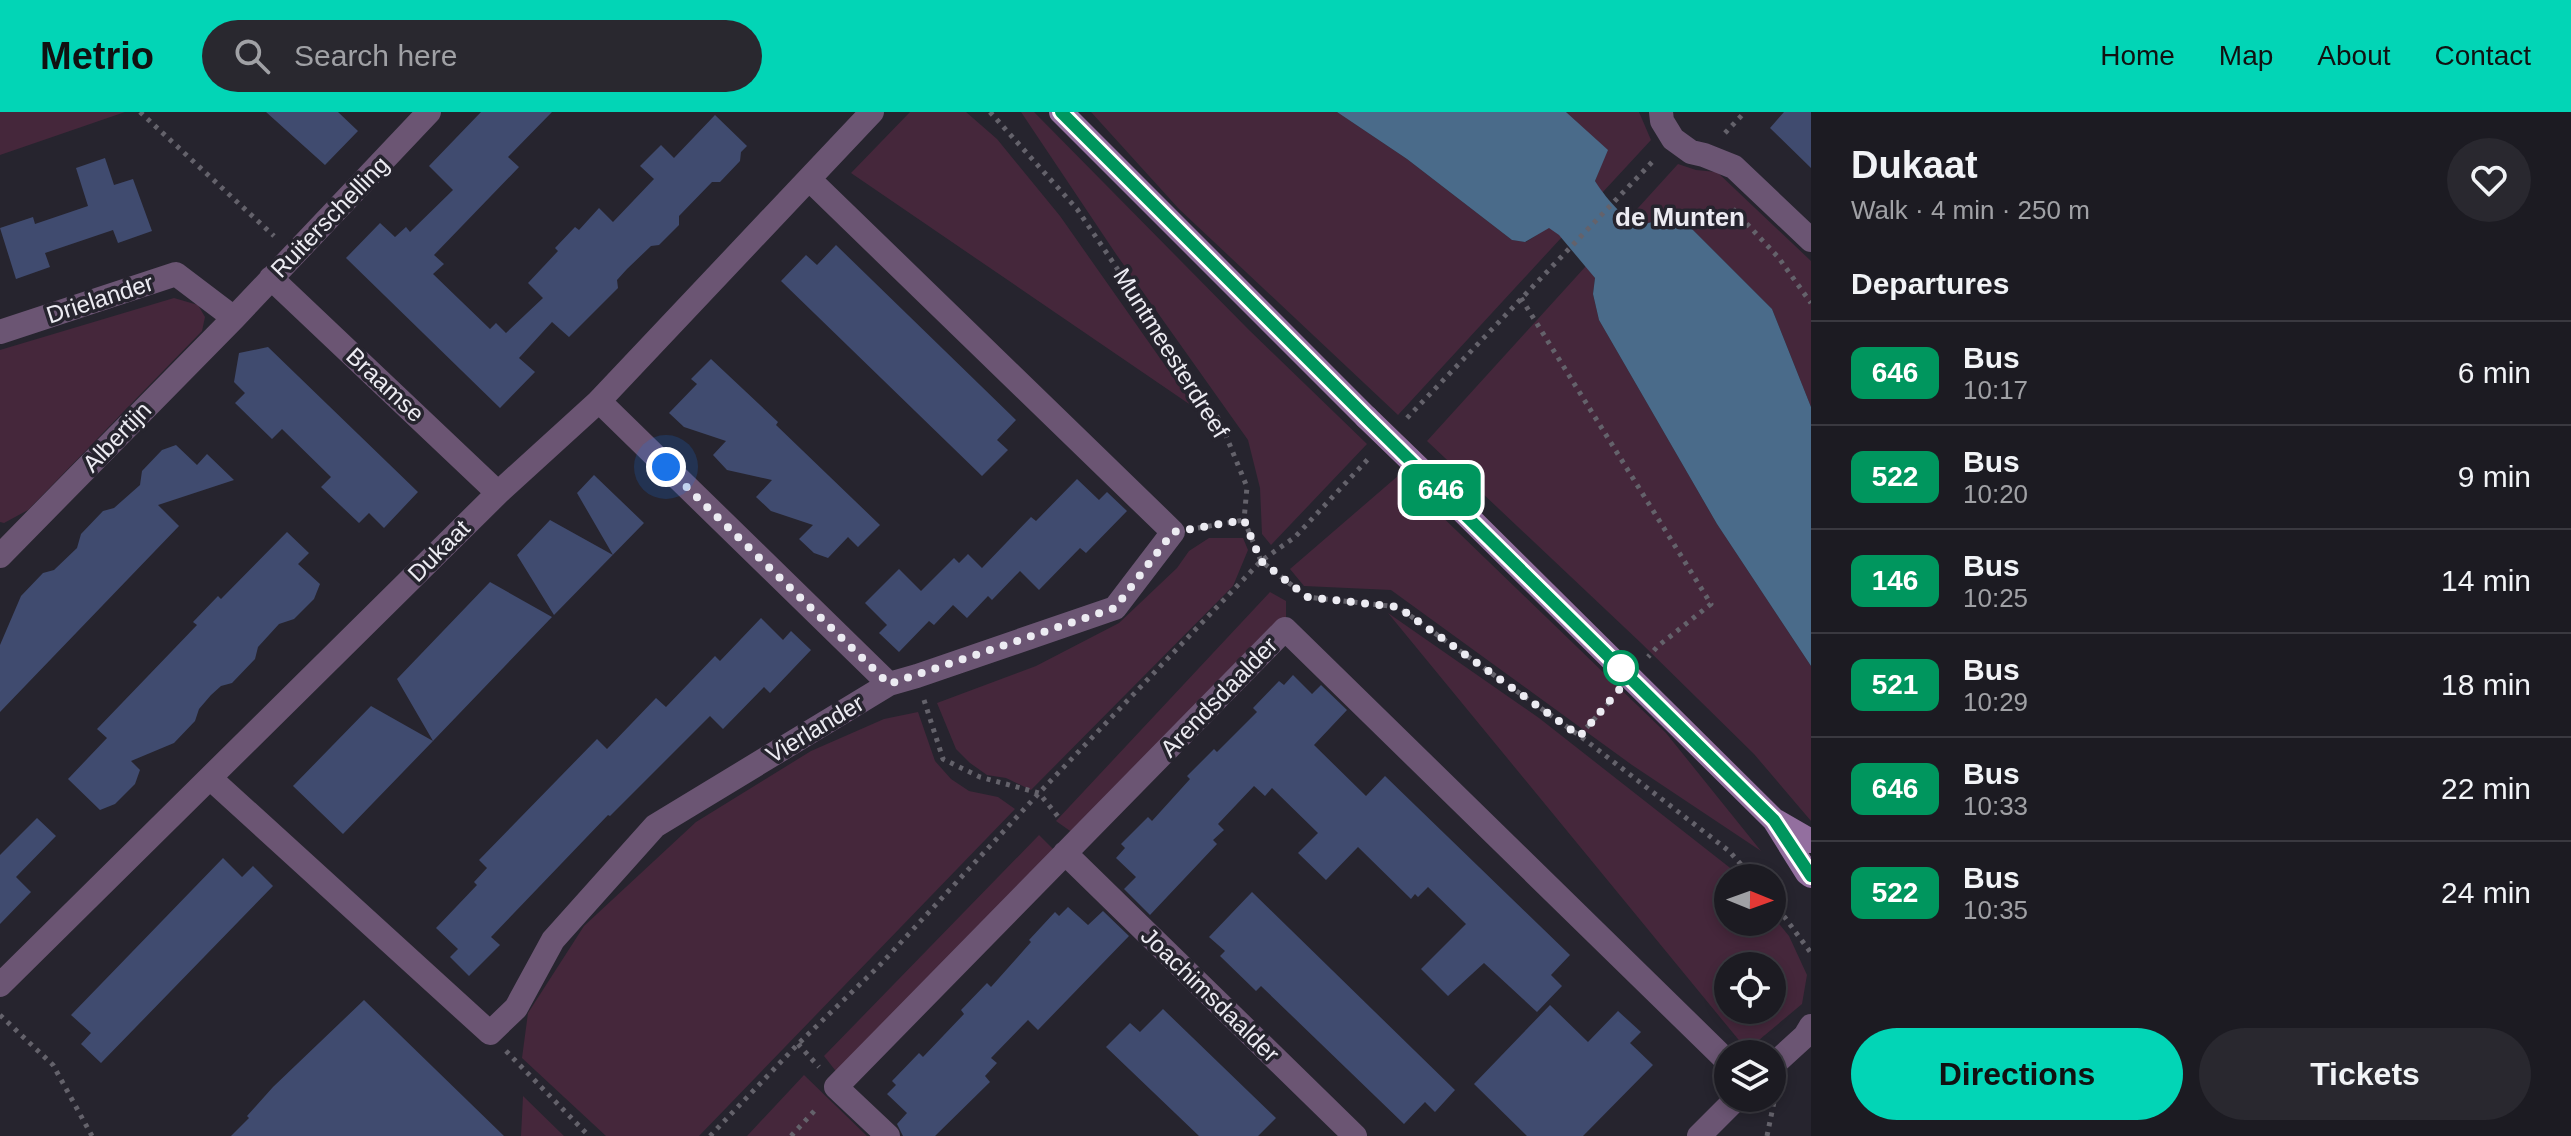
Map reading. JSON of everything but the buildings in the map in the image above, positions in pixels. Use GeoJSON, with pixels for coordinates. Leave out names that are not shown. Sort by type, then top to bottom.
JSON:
{"type":"FeatureCollection","features":[{"type":"Feature","properties":{"kind":"main road"},"geometry":{"type":"LineString","coordinates":[[1061,112],[1774,820],[1811,876]]}},
{"type":"Feature","properties":{"kind":"main road"},"geometry":{"type":"LineString","coordinates":[[1080,112],[1089,138]]}},
{"type":"Feature","properties":{"kind":"main road"},"geometry":{"type":"LineString","coordinates":[[1774,820],[1811,841]]}},
{"type":"Feature","properties":{"kind":"street","name":"Dukaat"},"geometry":{"type":"LineString","coordinates":[[1,982],[498,493],[599,401],[872,112]]}},
{"type":"Feature","properties":{"kind":"street"},"geometry":{"type":"LineString","coordinates":[[1661,112],[1662,121],[1673,139],[1691,152],[1734,167],[1811,240]]}},
{"type":"Feature","properties":{"kind":"street","name":"Ruiterschelling"},"geometry":{"type":"LineString","coordinates":[[234,318],[425,113]]}},
{"type":"Feature","properties":{"kind":"street"},"geometry":{"type":"LineString","coordinates":[[809,179],[1173,532]]}},
{"type":"Feature","properties":{"kind":"street","name":"Drielander"},"geometry":{"type":"LineString","coordinates":[[0,332],[176,274],[234,318]]}},
{"type":"Feature","properties":{"kind":"street","name":"Braamse"},"geometry":{"type":"LineString","coordinates":[[271,278],[498,493]]}},
{"type":"Feature","properties":{"kind":"street","name":"Albertijn"},"geometry":{"type":"LineString","coordinates":[[2,549],[234,318]]}},
{"type":"Feature","properties":{"kind":"street"},"geometry":{"type":"LineString","coordinates":[[599,401],[889,684]]}},
{"type":"Feature","properties":{"kind":"street","name":"Vierlander"},"geometry":{"type":"LineString","coordinates":[[490,1033],[516,1008],[553,940],[655,826],[889,684],[1115,608],[1173,532]]}},
{"type":"Feature","properties":{"kind":"street","name":"Arendsdaalder"},"geometry":{"type":"LineString","coordinates":[[836,1087],[1285,629],[1714,1048]]}},
{"type":"Feature","properties":{"kind":"street"},"geometry":{"type":"LineString","coordinates":[[210,778],[490,1033]]}},
{"type":"Feature","properties":{"kind":"street","name":"Joachimsdaalder"},"geometry":{"type":"LineString","coordinates":[[1071,847],[1355,1136]]}},
{"type":"Feature","properties":{"kind":"street"},"geometry":{"type":"LineString","coordinates":[[1786,1054],[1809,1035]]}},
{"type":"Feature","properties":{"kind":"street"},"geometry":{"type":"LineString","coordinates":[[836,1087],[888,1136]]}},
{"type":"Feature","properties":{"kind":"street"},"geometry":{"type":"LineString","coordinates":[[1699,1136],[1723,1112]]}},
{"type":"Feature","properties":{"kind":"path"},"geometry":{"type":"LineString","coordinates":[[140,112],[294,254]]}},
{"type":"Feature","properties":{"kind":"path","name":"Muntmeesterdreef"},"geometry":{"type":"LineString","coordinates":[[990,112],[1077,209],[1220,421],[1247,487],[1244,520],[1261,561],[1307,597],[1398,607],[1580,736],[1729,851],[1741,864]]}},
{"type":"Feature","properties":{"kind":"path"},"geometry":{"type":"LineString","coordinates":[[1403,423],[1558,258],[1630,188]]}},
{"type":"Feature","properties":{"kind":"path"},"geometry":{"type":"LineString","coordinates":[[1726,201],[1778,257],[1811,303]]}},
{"type":"Feature","properties":{"kind":"path"},"geometry":{"type":"LineString","coordinates":[[1521,298],[1711,604],[1658,646],[1580,736]]}},
{"type":"Feature","properties":{"kind":"path"},"geometry":{"type":"LineString","coordinates":[[710,1136],[798,1044],[880,965],[1261,561],[1295,537],[1371,457]]}},
{"type":"Feature","properties":{"kind":"path"},"geometry":{"type":"LineString","coordinates":[[1173,532],[1244,520]]}},
{"type":"Feature","properties":{"kind":"path"},"geometry":{"type":"LineString","coordinates":[[917,676],[943,759],[980,777],[1039,793],[1071,847]]}},
{"type":"Feature","properties":{"kind":"path"},"geometry":{"type":"LineString","coordinates":[[1786,919],[1811,953]]}},
{"type":"Feature","properties":{"kind":"path"},"geometry":{"type":"LineString","coordinates":[[0,1015],[53,1065],[92,1136]]}},
{"type":"Feature","properties":{"kind":"path"},"geometry":{"type":"LineString","coordinates":[[490,1033],[589,1136]]}},
{"type":"Feature","properties":{"kind":"path"},"geometry":{"type":"LineString","coordinates":[[791,1136],[836,1087]]}},
{"type":"Feature","properties":{"kind":"path"},"geometry":{"type":"LineString","coordinates":[[1767,1136],[1773,1112]]}},
{"type":"Feature","properties":{"kind":"shaded area"},"geometry":{"type":"Polygon","coordinates":[[[0,112],[125,112],[0,155],[0,112]]]}},
{"type":"Feature","properties":{"kind":"shaded area"},"geometry":{"type":"Polygon","coordinates":[[[910,112],[966,112],[997,139],[1060,216],[1195,408],[851,173],[910,112]]]}},
{"type":"Feature","properties":{"kind":"shaded area"},"geometry":{"type":"Polygon","coordinates":[[[1021,112],[1034,112],[1249,330],[1367,444],[1271,545],[1262,534],[1260,488],[1248,440],[1116,254],[1021,112]]]}},
{"type":"Feature","properties":{"kind":"shaded area"},"geometry":{"type":"Polygon","coordinates":[[[1091,112],[1337,112],[1407,159],[1512,240],[1526,242],[1549,227],[1562,237],[1398,415],[1179,209],[1091,112]]]}},
{"type":"Feature","properties":{"kind":"shaded area"},"geometry":{"type":"Polygon","coordinates":[[[1566,112],[1639,112],[1651,140],[1602,193],[1595,181],[1607,150],[1566,112]]]}},
{"type":"Feature","properties":{"kind":"shaded area"},"geometry":{"type":"Polygon","coordinates":[[[1678,164],[1717,172],[1811,261],[1811,407],[1772,309],[1675,212],[1646,224],[1632,223],[1628,219],[1678,164]]]}},
{"type":"Feature","properties":{"kind":"shaded area"},"geometry":{"type":"Polygon","coordinates":[[[1586,266],[1595,278],[1593,294],[1599,320],[1717,524],[1811,666],[1811,821],[1754,754],[1427,441],[1586,266]]]}},
{"type":"Feature","properties":{"kind":"shaded area"},"geometry":{"type":"Polygon","coordinates":[[[174,298],[198,305],[205,317],[202,331],[28,510],[4,523],[0,522],[0,350],[174,298]]]}},
{"type":"Feature","properties":{"kind":"shaded area"},"geometry":{"type":"Polygon","coordinates":[[[1399,475],[1666,733],[1761,851],[1632,765],[1391,590],[1304,586],[1290,569],[1399,475]]]}},
{"type":"Feature","properties":{"kind":"shaded area"},"geometry":{"type":"Polygon","coordinates":[[[1209,538],[1243,538],[1248,550],[1233,586],[1031,790],[1006,778],[987,775],[956,749],[937,703],[1036,666],[1119,623],[1177,568],[1189,551],[1209,538]]]}},
{"type":"Feature","properties":{"kind":"shaded area"},"geometry":{"type":"Polygon","coordinates":[[[1270,592],[1286,601],[1286,618],[1073,833],[1056,821],[1270,592]]]}},
{"type":"Feature","properties":{"kind":"shaded area"},"geometry":{"type":"Polygon","coordinates":[[[1388,613],[1539,718],[1725,864],[1714,864],[1714,936],[1786,936],[1786,932],[1807,975],[1802,1004],[1786,1017],[1786,952],[1714,952],[1714,1010],[1388,613]]]}},
{"type":"Feature","properties":{"kind":"shaded area"},"geometry":{"type":"Polygon","coordinates":[[[918,712],[935,761],[951,779],[969,791],[998,797],[1015,809],[699,1136],[606,1136],[522,1058],[528,1013],[584,926],[696,822],[811,751],[884,719],[918,712]]]}},
{"type":"Feature","properties":{"kind":"shaded area"},"geometry":{"type":"Polygon","coordinates":[[[1039,835],[1058,854],[842,1079],[824,1056],[1039,835]]]}},
{"type":"Feature","properties":{"kind":"shaded area"},"geometry":{"type":"Polygon","coordinates":[[[1726,1024],[1778,1024],[1759,1040],[1739,1040],[1726,1024]]]}},
{"type":"Feature","properties":{"kind":"shaded area"},"geometry":{"type":"Polygon","coordinates":[[[804,1075],[867,1136],[747,1136],[804,1075]]]}},
{"type":"Feature","properties":{"kind":"shaded area"},"geometry":{"type":"Polygon","coordinates":[[[523,1096],[564,1136],[521,1136],[523,1096]]]}},
{"type":"Feature","properties":{"kind":"water"},"geometry":{"type":"Polygon","coordinates":[[[1337,112],[1566,112],[1608,150],[1595,181],[1616,208],[1630,220],[1643,224],[1675,212],[1772,309],[1811,407],[1811,666],[1717,524],[1599,320],[1593,294],[1595,278],[1559,235],[1549,228],[1525,242],[1512,240],[1407,159],[1337,112]]]}},
{"type":"Feature","properties":{"kind":"bus line","name":"646"},"geometry":{"type":"LineString","coordinates":[[1061,112],[1774,820],[1811,876]]}},
{"type":"Feature","properties":{"kind":"district","name":"de Munten"},"geometry":{"type":"Point","coordinates":[1680,217]}},
{"type":"Feature","properties":{"kind":"route"},"geometry":{"type":"LineString","coordinates":[[666,467],[889,684],[1115,608],[1173,532],[1244,520],[1261,561],[1307,597],[1398,607],[1580,736],[1630,677],[1621,668]]}}]}
